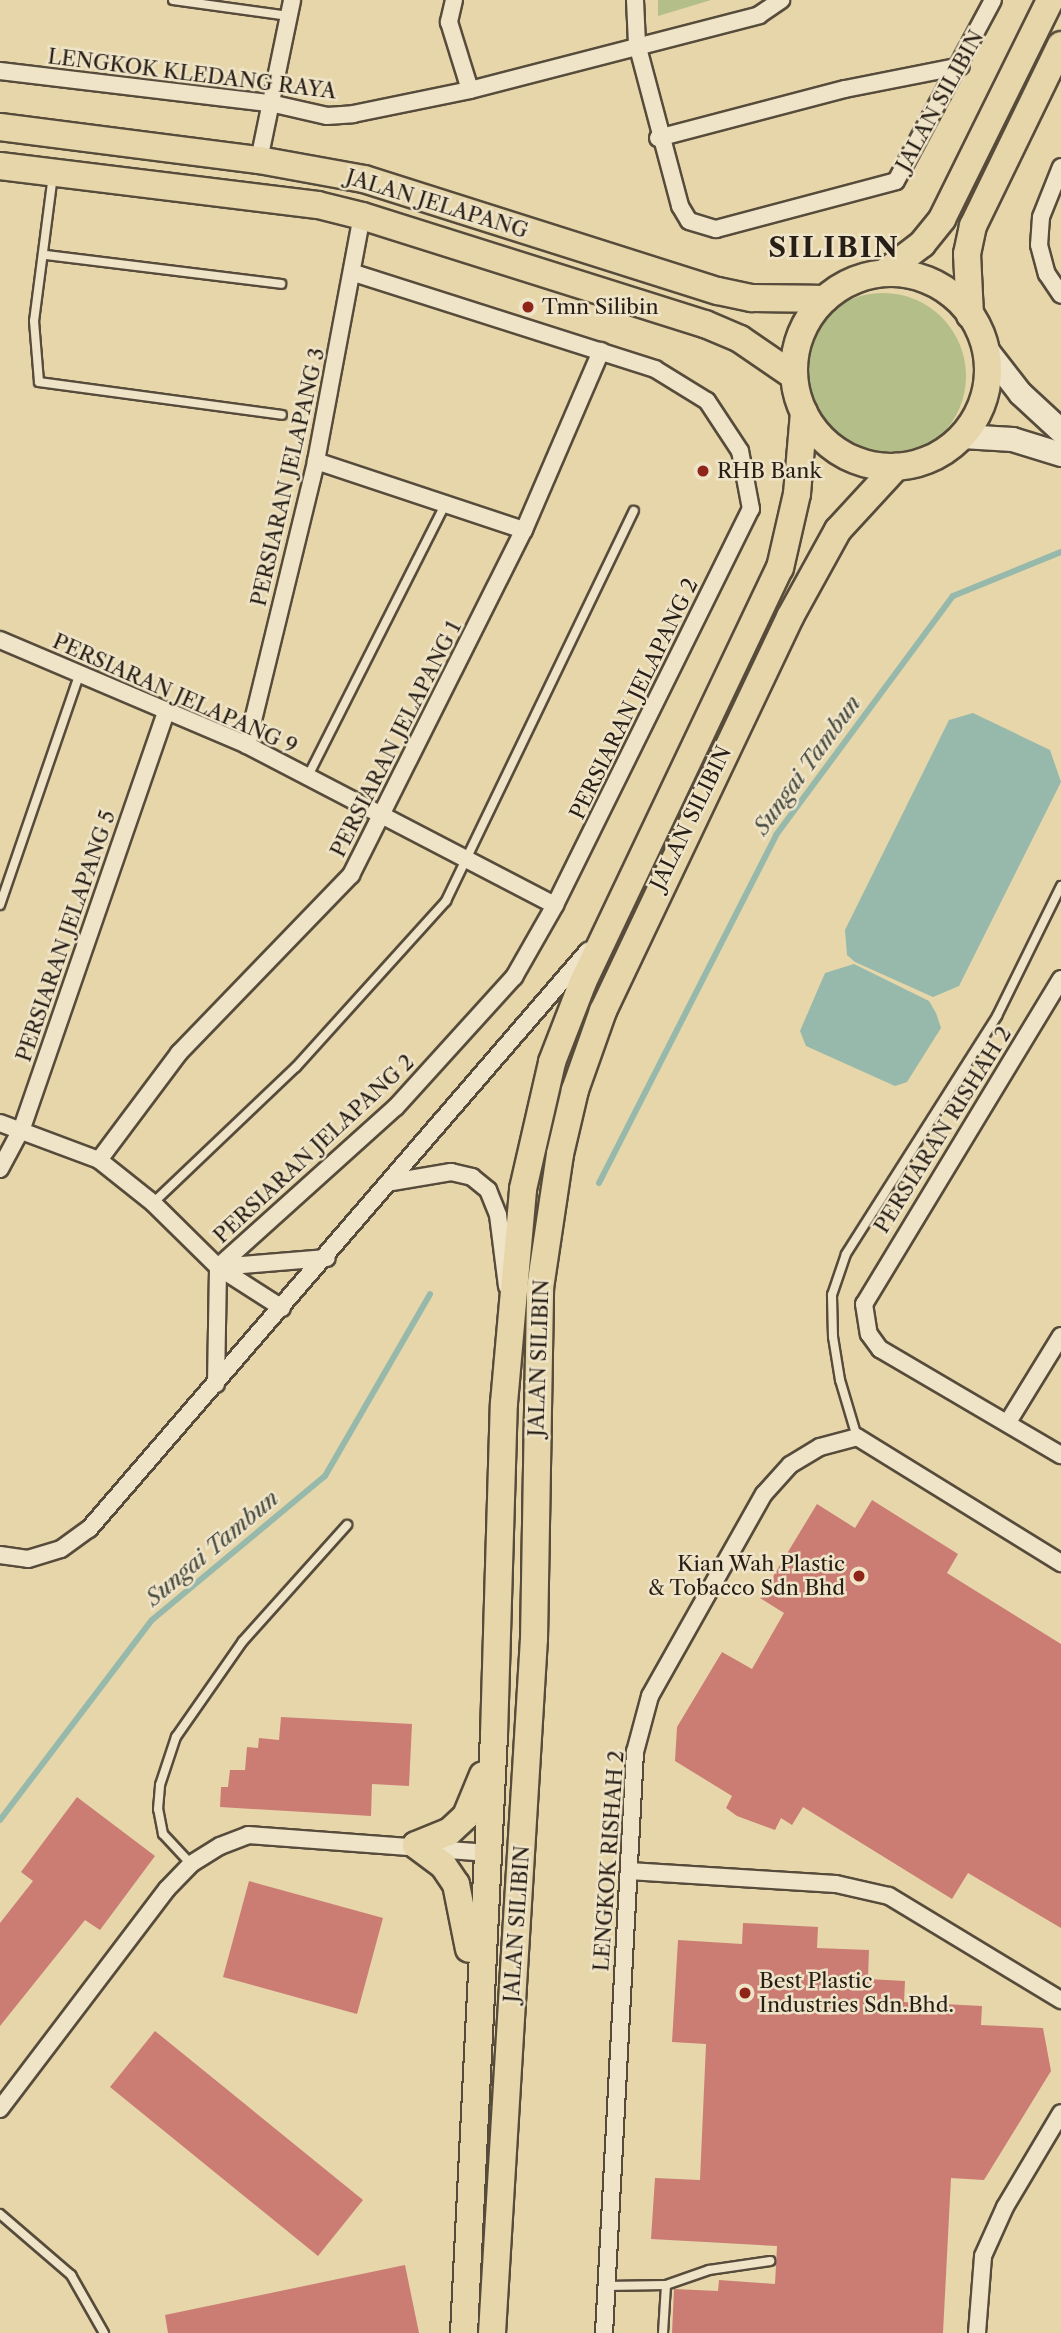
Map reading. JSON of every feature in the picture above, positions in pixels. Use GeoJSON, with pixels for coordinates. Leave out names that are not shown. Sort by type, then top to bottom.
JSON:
{"type":"FeatureCollection","features":[{"type":"Feature","properties":{"kind":"main road"},"geometry":{"type":"LineString","coordinates":[[985,348],[984,394],[962,436],[939,455],[896,467],[873,466],[845,456],[821,437],[804,412],[794,376],[801,334],[825,299],[853,281],[884,273],[922,244],[942,219],[1050,0]]}},
{"type":"Feature","properties":{"kind":"main road"},"geometry":{"type":"LineString","coordinates":[[1061,45],[973,226],[967,254],[970,315],[985,348],[1020,393],[1061,431]]}},
{"type":"Feature","properties":{"kind":"main road","name":"JALAN JELAPANG"},"geometry":{"type":"LineString","coordinates":[[0,127],[259,160],[364,179],[718,290],[752,298],[825,299]]}},
{"type":"Feature","properties":{"kind":"main road","name":"JALAN JELAPANG"},"geometry":{"type":"LineString","coordinates":[[0,166],[318,205],[362,216],[705,324],[740,340],[794,376]]}},
{"type":"Feature","properties":{"kind":"main road"},"geometry":{"type":"LineString","coordinates":[[884,273],[933,283],[970,315]]}},
{"type":"Feature","properties":{"kind":"main road","name":"JALAN SILIBIN"},"geometry":{"type":"LineString","coordinates":[[464,2333],[479,2048],[485,1853],[494,1735],[511,1297],[523,1189],[552,1062],[609,924],[780,568],[796,505],[804,412]]}},
{"type":"Feature","properties":{"kind":"main road"},"geometry":{"type":"LineString","coordinates":[[962,436],[1012,439],[1061,454]]}},
{"type":"Feature","properties":{"kind":"main road","name":"JALAN SILIBIN"},"geometry":{"type":"LineString","coordinates":[[492,2333],[534,1639],[540,1288],[546,1230],[575,1090],[603,1011],[658,886],[817,563],[845,521],[896,467]]}},
{"type":"Feature","properties":{"kind":"main road"},"geometry":{"type":"LineString","coordinates":[[485,1853],[501,1847],[509,1831],[514,1716],[534,1639]]}},
{"type":"Feature","properties":{"kind":"main road"},"geometry":{"type":"LineString","coordinates":[[416,1845],[449,1832],[466,1816],[494,1735]]}},
{"type":"Feature","properties":{"kind":"main road"},"geometry":{"type":"LineString","coordinates":[[416,1845],[443,1865],[463,1905],[479,2048]]}},
{"type":"Feature","properties":{"kind":"main road"},"geometry":{"type":"LineString","coordinates":[[485,1853],[500,1864],[506,1877],[503,1973],[509,2034]]}},
{"type":"Feature","properties":{"kind":"street"},"geometry":{"type":"LineString","coordinates":[[454,0],[449,22],[470,90]]}},
{"type":"Feature","properties":{"kind":"street","name":"JALAN SILIBIN"},"geometry":{"type":"LineString","coordinates":[[635,0],[637,44],[658,138],[680,206],[689,220],[699,227],[732,228],[896,181],[961,66],[993,0]]}},
{"type":"Feature","properties":{"kind":"street","name":"LENGKOK KLEDANG RAYA"},"geometry":{"type":"LineString","coordinates":[[0,71],[270,103],[327,116],[354,114],[470,90],[637,44],[759,15],[781,0]]}},
{"type":"Feature","properties":{"kind":"street"},"geometry":{"type":"LineString","coordinates":[[259,160],[291,8]]}},
{"type":"Feature","properties":{"kind":"street"},"geometry":{"type":"LineString","coordinates":[[658,138],[845,89],[961,66]]}},
{"type":"Feature","properties":{"kind":"street"},"geometry":{"type":"LineString","coordinates":[[1061,167],[1041,217],[1039,245],[1046,274],[1061,295]]}},
{"type":"Feature","properties":{"kind":"street","name":"PERSIARAN JELAPANG 3"},"geometry":{"type":"LineString","coordinates":[[247,745],[316,461],[355,273],[362,216]]}},
{"type":"Feature","properties":{"kind":"street","name":"PERSIARAN JELAPANG 2"},"geometry":{"type":"LineString","coordinates":[[218,1267],[396,1107],[514,977],[555,905],[751,509],[740,451],[707,401],[655,369],[355,273]]}},
{"type":"Feature","properties":{"kind":"street","name":"PERSIARAN JELAPANG 1"},"geometry":{"type":"LineString","coordinates":[[99,1160],[179,1053],[351,875],[524,530],[601,351]]}},
{"type":"Feature","properties":{"kind":"street"},"geometry":{"type":"LineString","coordinates":[[316,461],[524,530]]}},
{"type":"Feature","properties":{"kind":"street","name":"PERSIARAN JELAPANG 9"},"geometry":{"type":"LineString","coordinates":[[0,640],[80,673],[166,714],[247,745],[555,905]]}},
{"type":"Feature","properties":{"kind":"street","name":"PERSIARAN JELAPANG 5"},"geometry":{"type":"LineString","coordinates":[[0,1169],[22,1128],[166,714]]}},
{"type":"Feature","properties":{"kind":"street","name":"JALAN SILIBIN"},"geometry":{"type":"LineString","coordinates":[[0,1555],[28,1559],[61,1549],[89,1529],[547,1004],[609,924]]}},
{"type":"Feature","properties":{"kind":"street","name":"PERSIARAN RISHAH 2"},"geometry":{"type":"LineString","coordinates":[[1008,1422],[880,1349],[869,1334],[864,1304],[1061,979]]}},
{"type":"Feature","properties":{"kind":"street"},"geometry":{"type":"LineString","coordinates":[[0,1123],[22,1128],[99,1160],[153,1202],[218,1267],[282,1308]]}},
{"type":"Feature","properties":{"kind":"street"},"geometry":{"type":"LineString","coordinates":[[393,1182],[451,1172],[472,1177],[488,1190],[498,1215],[511,1297]]}},
{"type":"Feature","properties":{"kind":"street"},"geometry":{"type":"LineString","coordinates":[[218,1267],[327,1258]]}},
{"type":"Feature","properties":{"kind":"street"},"geometry":{"type":"LineString","coordinates":[[216,1384],[218,1267]]}},
{"type":"Feature","properties":{"kind":"street"},"geometry":{"type":"LineString","coordinates":[[1061,1336],[1008,1422],[1061,1455]]}},
{"type":"Feature","properties":{"kind":"street"},"geometry":{"type":"LineString","coordinates":[[857,1437],[1061,1563]]}},
{"type":"Feature","properties":{"kind":"street","name":"LENGKOK RISHAH 2"},"geometry":{"type":"LineString","coordinates":[[604,2333],[635,1752],[650,1696],[764,1494],[790,1465],[820,1447],[857,1437]]}},
{"type":"Feature","properties":{"kind":"street"},"geometry":{"type":"LineString","coordinates":[[0,2109],[167,1889],[191,1864],[248,1835],[416,1845],[485,1853]]}},
{"type":"Feature","properties":{"kind":"street"},"geometry":{"type":"LineString","coordinates":[[629,1871],[836,1884],[889,1896],[1061,2000]]}},
{"type":"Feature","properties":{"kind":"street"},"geometry":{"type":"LineString","coordinates":[[977,2333],[983,2256],[1005,2207],[1061,2113]]}},
{"type":"Feature","properties":{"kind":"lane"},"geometry":{"type":"LineString","coordinates":[[173,0],[291,8]]}},
{"type":"Feature","properties":{"kind":"lane"},"geometry":{"type":"LineString","coordinates":[[54,172],[46,255],[34,321],[39,382],[282,415]]}},
{"type":"Feature","properties":{"kind":"lane"},"geometry":{"type":"LineString","coordinates":[[46,255],[281,284]]}},
{"type":"Feature","properties":{"kind":"lane"},"geometry":{"type":"LineString","coordinates":[[307,778],[445,505]]}},
{"type":"Feature","properties":{"kind":"lane"},"geometry":{"type":"LineString","coordinates":[[153,1202],[296,1067],[446,901],[464,858],[634,511]]}},
{"type":"Feature","properties":{"kind":"lane"},"geometry":{"type":"LineString","coordinates":[[0,905],[80,673]]}},
{"type":"Feature","properties":{"kind":"lane"},"geometry":{"type":"LineString","coordinates":[[857,1437],[840,1380],[833,1337],[832,1295],[846,1254],[867,1214],[997,1016],[1061,886]]}},
{"type":"Feature","properties":{"kind":"lane"},"geometry":{"type":"LineString","coordinates":[[191,1864],[163,1834],[158,1809],[160,1785],[176,1737],[243,1641],[346,1525]]}},
{"type":"Feature","properties":{"kind":"lane"},"geometry":{"type":"LineString","coordinates":[[0,2214],[71,2275],[104,2333]]}},
{"type":"Feature","properties":{"kind":"lane"},"geometry":{"type":"LineString","coordinates":[[606,2286],[666,2285],[709,2270],[770,2261]]}},
{"type":"Feature","properties":{"kind":"lane"},"geometry":{"type":"LineString","coordinates":[[663,2333],[666,2285]]}},
{"type":"Feature","properties":{"kind":"green space"},"geometry":{"type":"Polygon","coordinates":[[[658,0],[711,0],[658,16],[658,0]]]}},
{"type":"Feature","properties":{"kind":"green space"},"geometry":{"type":"Polygon","coordinates":[[[883,293],[915,300],[929,307],[941,318],[952,330],[959,344],[966,376],[959,408],[952,422],[941,434],[929,445],[915,452],[883,459],[851,452],[837,445],[825,434],[814,422],[807,408],[800,376],[807,344],[814,330],[825,318],[837,307],[851,300],[883,293]]]}},
{"type":"Feature","properties":{"kind":"shaded area"},"geometry":{"type":"Polygon","coordinates":[[[973,713],[1050,750],[1061,782],[959,986],[933,997],[855,962],[847,955],[845,930],[949,720],[973,713]]]}},
{"type":"Feature","properties":{"kind":"shaded area"},"geometry":{"type":"Polygon","coordinates":[[[854,964],[929,1001],[936,1013],[941,1028],[907,1082],[895,1086],[806,1046],[800,1031],[825,973],[854,964]]]}},
{"type":"Feature","properties":{"kind":"building"},"geometry":{"type":"Polygon","coordinates":[[[872,1500],[958,1554],[947,1573],[1061,1644],[1061,1928],[968,1873],[952,1899],[803,1807],[792,1825],[781,1818],[775,1830],[737,1816],[726,1808],[732,1796],[675,1761],[677,1727],[722,1652],[752,1669],[784,1613],[760,1598],[817,1504],[855,1528],[872,1500]]]}},
{"type":"Feature","properties":{"kind":"building"},"geometry":{"type":"Polygon","coordinates":[[[281,1717],[412,1724],[409,1786],[372,1784],[371,1816],[220,1807],[221,1787],[228,1787],[230,1770],[245,1770],[247,1747],[258,1748],[259,1738],[279,1740],[281,1717]]]}},
{"type":"Feature","properties":{"kind":"building"},"geometry":{"type":"Polygon","coordinates":[[[77,1797],[155,1856],[100,1930],[85,1920],[0,2026],[0,1923],[33,1881],[21,1872],[77,1797]]]}},
{"type":"Feature","properties":{"kind":"building"},"geometry":{"type":"Polygon","coordinates":[[[249,1881],[383,1918],[357,2014],[223,1977],[249,1881]]]}},
{"type":"Feature","properties":{"kind":"building"},"geometry":{"type":"Polygon","coordinates":[[[743,1923],[818,1927],[817,1948],[869,1950],[868,1979],[905,1981],[904,2002],[982,2006],[981,2025],[1043,2028],[1051,2071],[984,2180],[951,2178],[943,2333],[672,2333],[674,2289],[718,2291],[719,2280],[775,2284],[777,2246],[651,2239],[655,2178],[700,2180],[706,2044],[672,2042],[678,1940],[742,1944],[743,1923]]]}},
{"type":"Feature","properties":{"kind":"building"},"geometry":{"type":"Polygon","coordinates":[[[155,2031],[363,2200],[318,2256],[110,2087],[155,2031]]]}},
{"type":"Feature","properties":{"kind":"building"},"geometry":{"type":"Polygon","coordinates":[[[405,2265],[419,2333],[168,2333],[165,2315],[405,2265]]]}},
{"type":"Feature","properties":{"kind":"waterway","name":"Sungai Tambun"},"geometry":{"type":"LineString","coordinates":[[599,1183],[776,835],[953,596],[1061,552]]}},
{"type":"Feature","properties":{"kind":"waterway","name":"Sungai Tambun"},"geometry":{"type":"LineString","coordinates":[[0,1820],[152,1620],[325,1476],[430,1294]]}},
{"type":"Feature","properties":{"kind":"place","name":"Tmn Silibin"},"geometry":{"type":"Point","coordinates":[528,307]}},
{"type":"Feature","properties":{"kind":"place","name":"RHB Bank"},"geometry":{"type":"Point","coordinates":[703,471]}},
{"type":"Feature","properties":{"kind":"place","name":"Kian Wah Plastic & Tobacco Sdn Bhd"},"geometry":{"type":"Point","coordinates":[859,1576]}},
{"type":"Feature","properties":{"kind":"place","name":"Best Plastic Industries Sdn.Bhd."},"geometry":{"type":"Point","coordinates":[745,1993]}},
{"type":"Feature","properties":{"kind":"district","name":"SILIBIN"},"geometry":{"type":"Point","coordinates":[834,247]}}]}
